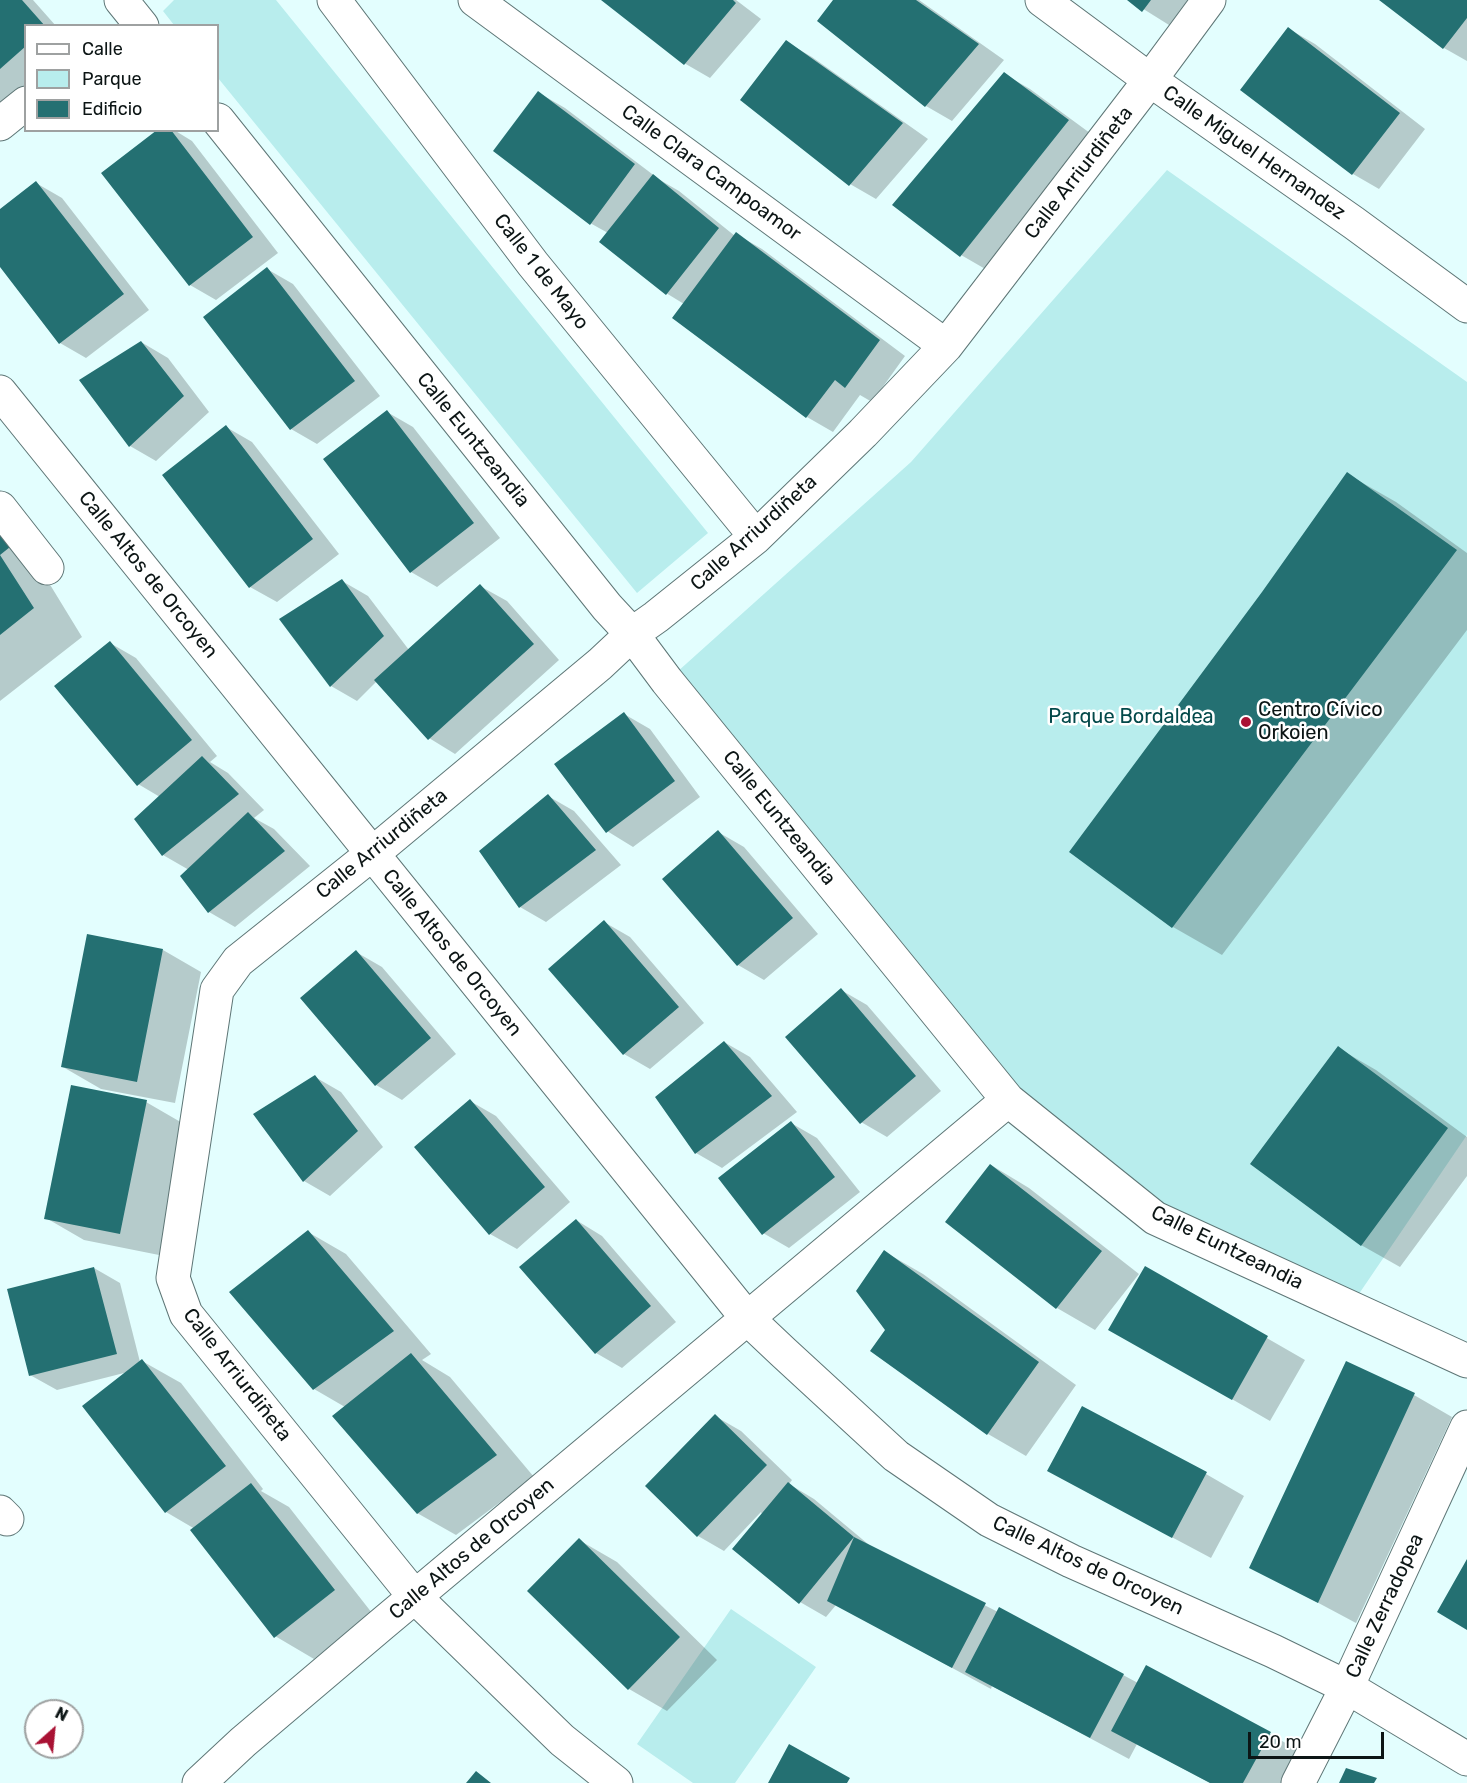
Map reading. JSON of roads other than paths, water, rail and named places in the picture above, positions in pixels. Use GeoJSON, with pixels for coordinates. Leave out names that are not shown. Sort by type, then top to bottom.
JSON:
{"type":"FeatureCollection","features":[{"type":"Feature","properties":{"kind":"street","name":"Calle 1 de Mayo"},"geometry":{"type":"LineString","coordinates":[[334,0],[533,264],[756,537]]}},
{"type":"Feature","properties":{"kind":"street","name":"Calle Clara Campoamor"},"geometry":{"type":"LineString","coordinates":[[475,0],[946,346]]}},
{"type":"Feature","properties":{"kind":"street","name":"Calle Miguel Hernandez"},"geometry":{"type":"LineString","coordinates":[[1042,0],[1150,80],[1354,223],[1467,306]]}},
{"type":"Feature","properties":{"kind":"street","name":"Calle Arriurdiñeta"},"geometry":{"type":"LineString","coordinates":[[616,1783],[562,1740],[415,1597],[186,1314],[173,1278],[217,990],[238,961],[372,854],[600,664],[632,634],[756,537],[863,433],[946,346],[1209,0]]}},
{"type":"Feature","properties":{"kind":"street"},"geometry":{"type":"LineString","coordinates":[[0,124],[24,105]]}},
{"type":"Feature","properties":{"kind":"street","name":"Calle Euntzeandia"},"geometry":{"type":"LineString","coordinates":[[219,121],[607,607],[632,634],[681,698],[1008,1100],[1155,1218],[1467,1361]]}},
{"type":"Feature","properties":{"kind":"street","name":"Calle Altos de Orcoyen"},"geometry":{"type":"LineString","coordinates":[[0,392],[747,1318],[896,1456],[989,1520],[1071,1562],[1273,1651],[1347,1687],[1467,1759]]}},
{"type":"Feature","properties":{"kind":"street"},"geometry":{"type":"LineString","coordinates":[[0,508],[47,568]]}},
{"type":"Feature","properties":{"kind":"street","name":"Calle Altos de Orcoyen"},"geometry":{"type":"LineString","coordinates":[[200,1783],[243,1742],[1008,1100]]}},
{"type":"Feature","properties":{"kind":"street","name":"Calle Zerradopea"},"geometry":{"type":"LineString","coordinates":[[1298,1783],[1347,1687],[1467,1427]]}},
{"type":"Feature","properties":{"kind":"place","name":"Centro Cívico Orkoien"},"geometry":{"type":"Point","coordinates":[1246,722]}},
{"type":"Feature","properties":{"kind":"park label","name":"Parque Bordaldea"},"geometry":{"type":"Point","coordinates":[1131,717]}}]}
